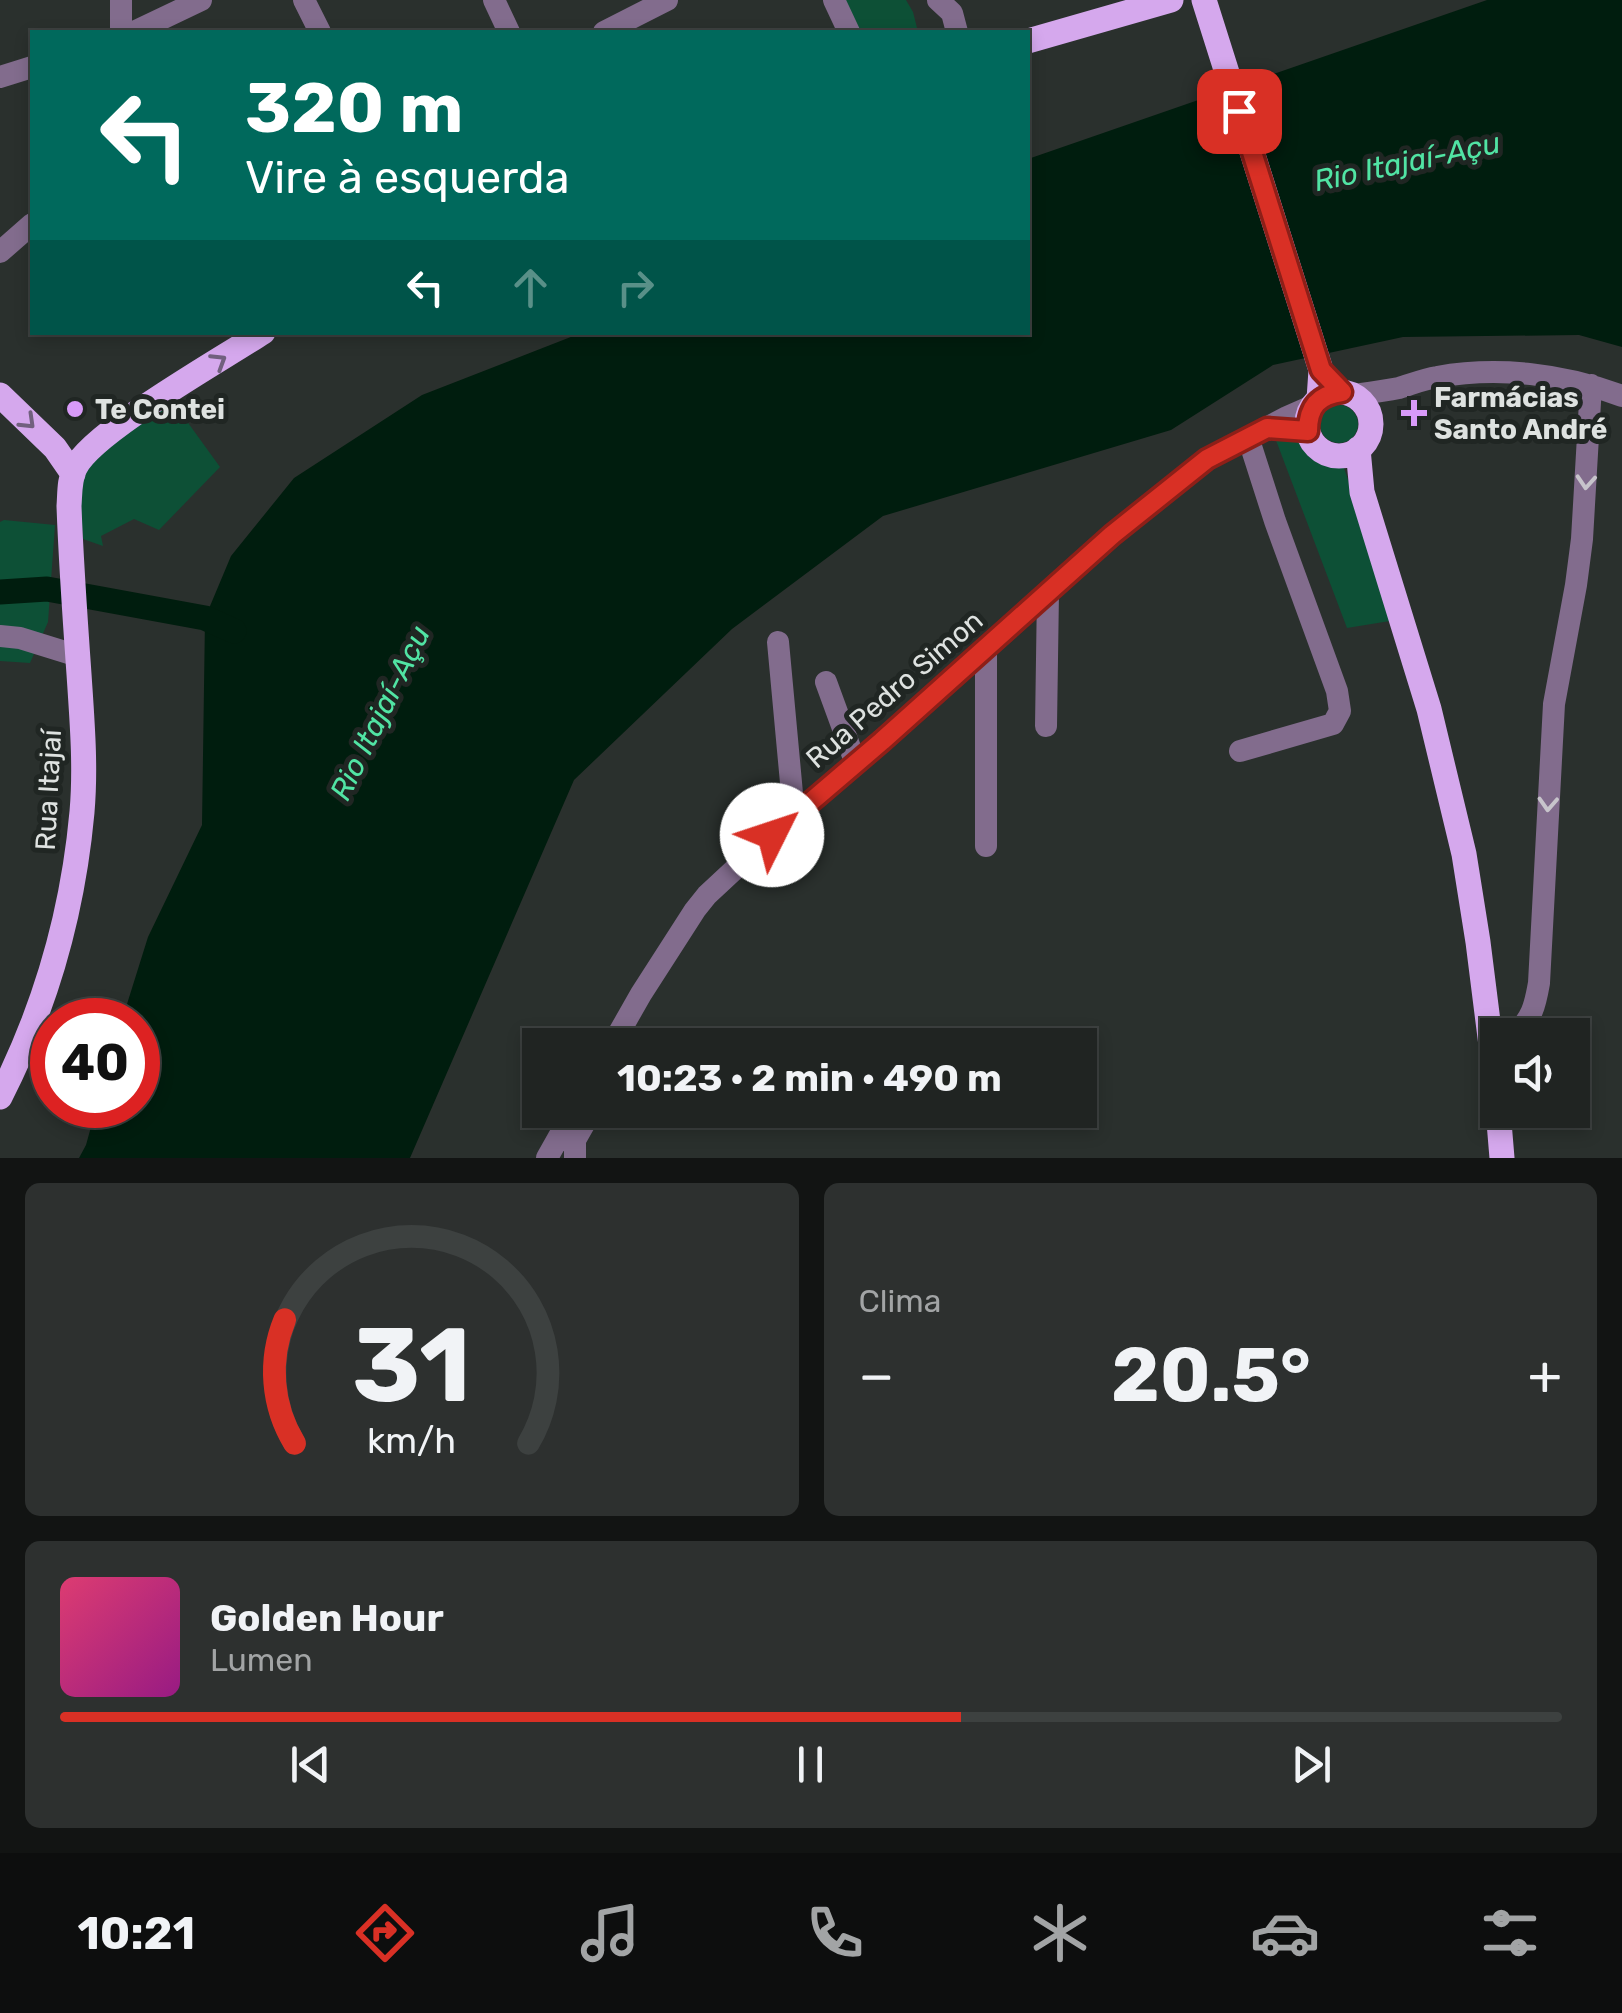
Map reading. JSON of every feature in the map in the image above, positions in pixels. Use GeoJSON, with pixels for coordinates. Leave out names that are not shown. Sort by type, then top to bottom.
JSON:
{"type":"FeatureCollection","features":[{"type":"Feature","properties":{"kind":"main road"},"geometry":{"type":"LineString","coordinates":[[1030,40],[1171,0]]}},
{"type":"Feature","properties":{"kind":"main road"},"geometry":{"type":"LineString","coordinates":[[1204,0],[1334,406],[1316,446],[1322,451],[1348,452],[1370,432],[1371,421],[1334,406]]}},
{"type":"Feature","properties":{"kind":"main road"},"geometry":{"type":"LineString","coordinates":[[0,396],[77,466],[108,433],[258,335]]}},
{"type":"Feature","properties":{"kind":"main road"},"geometry":{"type":"LineString","coordinates":[[1348,452],[1412,651],[1446,774],[1497,1018]]}},
{"type":"Feature","properties":{"kind":"main road","name":"Rua Itajaí"},"geometry":{"type":"LineString","coordinates":[[0,1097],[36,1015],[59,945],[75,865],[83,781],[69,506],[77,466]]}},
{"type":"Feature","properties":{"kind":"main road"},"geometry":{"type":"LineString","coordinates":[[1500,1128],[1502,1158]]}},
{"type":"Feature","properties":{"kind":"street"},"geometry":{"type":"LineString","coordinates":[[121,0],[121,30]]}},
{"type":"Feature","properties":{"kind":"street"},"geometry":{"type":"LineString","coordinates":[[149,30],[201,0]]}},
{"type":"Feature","properties":{"kind":"street"},"geometry":{"type":"LineString","coordinates":[[304,0],[319,30]]}},
{"type":"Feature","properties":{"kind":"street"},"geometry":{"type":"LineString","coordinates":[[494,0],[508,30]]}},
{"type":"Feature","properties":{"kind":"street"},"geometry":{"type":"LineString","coordinates":[[608,30],[667,0]]}},
{"type":"Feature","properties":{"kind":"street"},"geometry":{"type":"LineString","coordinates":[[834,0],[847,30]]}},
{"type":"Feature","properties":{"kind":"street"},"geometry":{"type":"LineString","coordinates":[[938,0],[952,13],[957,30]]}},
{"type":"Feature","properties":{"kind":"street"},"geometry":{"type":"LineString","coordinates":[[0,78],[30,68]]}},
{"type":"Feature","properties":{"kind":"street","name":"Rua Pedro Simon"},"geometry":{"type":"LineString","coordinates":[[622,1028],[707,895],[1112,535],[1207,459],[1258,433],[1435,377],[1504,373],[1591,385]]}},
{"type":"Feature","properties":{"kind":"street"},"geometry":{"type":"LineString","coordinates":[[1530,1018],[1539,983],[1554,704],[1580,554],[1591,385],[1622,396]]}},
{"type":"Feature","properties":{"kind":"street"},"geometry":{"type":"LineString","coordinates":[[1240,751],[1333,724],[1340,711],[1337,691],[1274,521],[1258,433]]}},
{"type":"Feature","properties":{"kind":"street"},"geometry":{"type":"LineString","coordinates":[[1046,726],[1048,592]]}},
{"type":"Feature","properties":{"kind":"street"},"geometry":{"type":"LineString","coordinates":[[0,636],[77,649]]}},
{"type":"Feature","properties":{"kind":"street"},"geometry":{"type":"LineString","coordinates":[[778,642],[794,814]]}},
{"type":"Feature","properties":{"kind":"street"},"geometry":{"type":"LineString","coordinates":[[986,649],[986,846]]}},
{"type":"Feature","properties":{"kind":"street"},"geometry":{"type":"LineString","coordinates":[[826,682],[856,764]]}},
{"type":"Feature","properties":{"kind":"street"},"geometry":{"type":"LineString","coordinates":[[546,1158],[564,1128]]}},
{"type":"Feature","properties":{"kind":"street"},"geometry":{"type":"LineString","coordinates":[[575,1158],[574,1140],[581,1128]]}},
{"type":"Feature","properties":{"kind":"green space"},"geometry":{"type":"Polygon","coordinates":[[[845,0],[906,0],[918,30],[857,30],[845,0]]]}},
{"type":"Feature","properties":{"kind":"green space"},"geometry":{"type":"Polygon","coordinates":[[[173,402],[220,467],[159,530],[134,519],[101,536],[103,546],[83,539],[81,495],[88,464],[173,402]]]}},
{"type":"Feature","properties":{"kind":"green space"},"geometry":{"type":"Polygon","coordinates":[[[1339,405],[1353,410],[1358,424],[1353,438],[1339,443],[1325,438],[1320,424],[1325,410],[1339,405]]]}},
{"type":"Feature","properties":{"kind":"green space"},"geometry":{"type":"Polygon","coordinates":[[[1301,430],[1324,461],[1344,468],[1396,620],[1347,628],[1274,435],[1301,430]]]}},
{"type":"Feature","properties":{"kind":"green space"},"geometry":{"type":"Polygon","coordinates":[[[0,522],[55,525],[48,622],[30,663],[0,661],[0,522]]]}},
{"type":"Feature","properties":{"kind":"water","name":"Rio Itajaí-Açu"},"geometry":{"type":"Polygon","coordinates":[[[1487,0],[1622,0],[1622,347],[1579,335],[1403,337],[1273,365],[1171,430],[883,516],[732,629],[574,780],[410,1158],[79,1158],[91,1128],[160,1128],[160,998],[129,998],[148,937],[202,825],[205,618],[231,556],[294,478],[422,395],[576,335],[1030,335],[1030,158],[1487,0]]]}},
{"type":"Feature","properties":{"kind":"waterway"},"geometry":{"type":"LineString","coordinates":[[0,592],[47,589],[205,618],[234,631]]}},
{"type":"Feature","properties":{"kind":"place","name":"Te Contei"},"geometry":{"type":"Point","coordinates":[75,409]}},
{"type":"Feature","properties":{"kind":"place","name":"Farmácias Santo André"},"geometry":{"type":"Point","coordinates":[1414,413]}},
{"type":"Feature","properties":{"kind":"route"},"geometry":{"type":"LineString","coordinates":[[772,835],[1112,535],[1207,459],[1267,428],[1308,431],[1312,406],[1319,399],[1342,392],[1321,370],[1239,111]]}}]}
